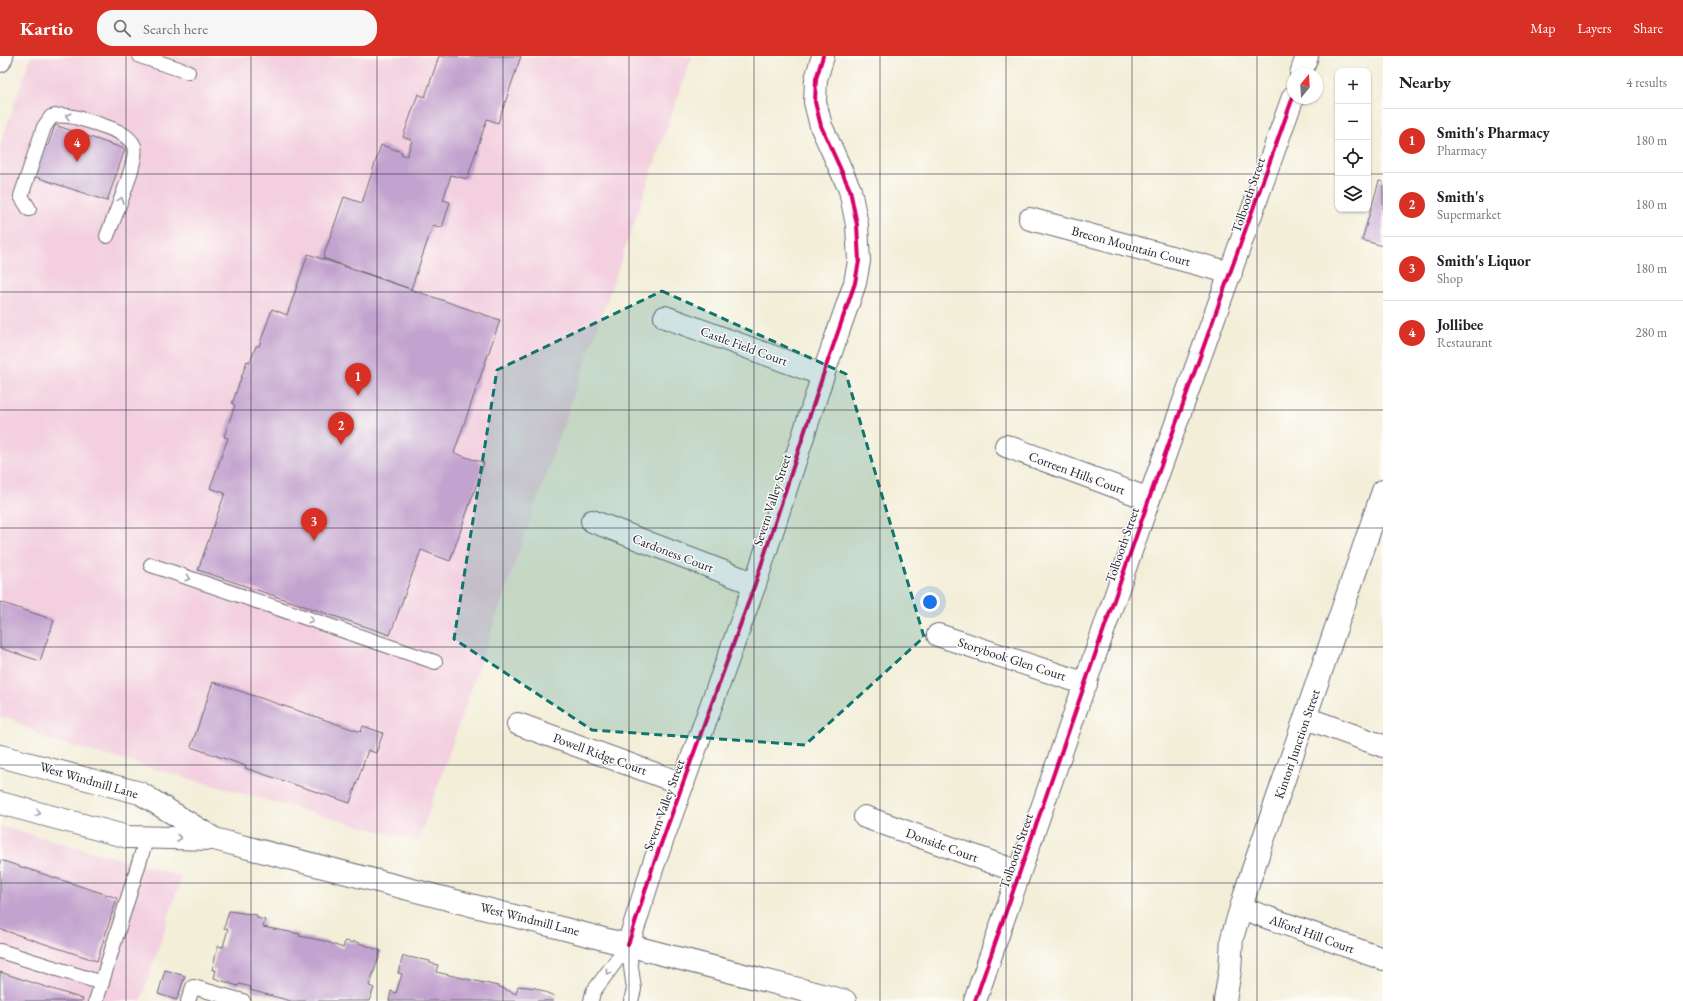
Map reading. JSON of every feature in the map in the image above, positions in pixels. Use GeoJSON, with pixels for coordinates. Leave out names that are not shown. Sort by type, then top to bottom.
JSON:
{"type":"FeatureCollection","features":[{"type":"Feature","properties":{"kind":"street"},"geometry":{"type":"LineString","coordinates":[[0,61],[2,56]]}},
{"type":"Feature","properties":{"kind":"street","name":"Severn Valley Street"},"geometry":{"type":"LineString","coordinates":[[628,945],[683,784],[755,584],[823,375],[855,283],[859,261],[857,225],[850,190],[821,126],[815,102],[816,79],[822,56]]}},
{"type":"Feature","properties":{"kind":"street"},"geometry":{"type":"LineString","coordinates":[[1303,68],[1308,56]]}},
{"type":"Feature","properties":{"kind":"street","name":"Tolbooth Street"},"geometry":{"type":"LineString","coordinates":[[975,1001],[1086,684],[1148,499],[1231,273],[1291,104]]}},
{"type":"Feature","properties":{"kind":"street","name":"Brecon Mountain Court"},"geometry":{"type":"LineString","coordinates":[[1030,219],[1231,273]]}},
{"type":"Feature","properties":{"kind":"street","name":"Castle Field Court"},"geometry":{"type":"LineString","coordinates":[[666,317],[823,375]]}},
{"type":"Feature","properties":{"kind":"street","name":"Correen Hills Court"},"geometry":{"type":"LineString","coordinates":[[1006,446],[1148,499]]}},
{"type":"Feature","properties":{"kind":"street","name":"Kintori Junction Street"},"geometry":{"type":"LineString","coordinates":[[1225,1001],[1230,970],[1232,938],[1241,908],[1306,718],[1377,534],[1383,491]]}},
{"type":"Feature","properties":{"kind":"street","name":"Cardoness Court"},"geometry":{"type":"LineString","coordinates":[[592,521],[755,584]]}},
{"type":"Feature","properties":{"kind":"street","name":"Storybook Glen Court"},"geometry":{"type":"LineString","coordinates":[[938,635],[1086,684]]}},
{"type":"Feature","properties":{"kind":"street"},"geometry":{"type":"LineString","coordinates":[[1306,718],[1383,746]]}},
{"type":"Feature","properties":{"kind":"street","name":"Powell Ridge Court"},"geometry":{"type":"LineString","coordinates":[[518,724],[683,784]]}},
{"type":"Feature","properties":{"kind":"street","name":"West Windmill Lane"},"geometry":{"type":"LineString","coordinates":[[0,756],[140,793],[214,839]]}},
{"type":"Feature","properties":{"kind":"street","name":"West Windmill Lane"},"geometry":{"type":"LineString","coordinates":[[0,803],[128,837],[214,839],[845,1001]]}},
{"type":"Feature","properties":{"kind":"street","name":"Donside Court"},"geometry":{"type":"LineString","coordinates":[[865,817],[1020,872]]}},
{"type":"Feature","properties":{"kind":"street","name":"Alford Hill Court"},"geometry":{"type":"LineString","coordinates":[[1241,908],[1383,959]]}},
{"type":"Feature","properties":{"kind":"lane"},"geometry":{"type":"LineString","coordinates":[[140,56],[188,72]]}},
{"type":"Feature","properties":{"kind":"lane"},"geometry":{"type":"LineString","coordinates":[[29,210],[21,196],[44,127],[51,117],[61,114],[107,127],[124,135],[134,146],[134,161],[107,236]]}},
{"type":"Feature","properties":{"kind":"lane"},"geometry":{"type":"LineString","coordinates":[[152,565],[435,662]]}},
{"type":"Feature","properties":{"kind":"lane"},"geometry":{"type":"LineString","coordinates":[[96,1001],[147,838]]}},
{"type":"Feature","properties":{"kind":"lane"},"geometry":{"type":"LineString","coordinates":[[590,1001],[593,992],[628,945]]}},
{"type":"Feature","properties":{"kind":"lane"},"geometry":{"type":"LineString","coordinates":[[628,945],[634,989],[631,1001]]}},
{"type":"Feature","properties":{"kind":"lane"},"geometry":{"type":"LineString","coordinates":[[0,950],[102,983]]}},
{"type":"Feature","properties":{"kind":"lane"},"geometry":{"type":"LineString","coordinates":[[188,1001],[193,988],[243,1001]]}},
{"type":"Feature","properties":{"kind":"highlighted area"},"geometry":{"type":"Polygon","coordinates":[[[662,291],[846,374],[924,637],[805,745],[592,730],[454,639],[497,370],[662,291]]]}},
{"type":"Feature","properties":{"kind":"shaded area"},"geometry":{"type":"Polygon","coordinates":[[[31,56],[692,56],[418,842],[46,739],[12,719],[0,716],[0,146],[31,56]]]}},
{"type":"Feature","properties":{"kind":"shaded area"},"geometry":{"type":"Polygon","coordinates":[[[0,826],[182,876],[141,1001],[0,1001],[0,826]]]}},
{"type":"Feature","properties":{"kind":"building"},"geometry":{"type":"Polygon","coordinates":[[[439,56],[521,56],[498,123],[487,119],[467,179],[451,175],[443,200],[450,202],[442,228],[433,225],[411,289],[323,258],[344,197],[362,203],[381,145],[402,152],[401,154],[407,156],[412,140],[403,137],[418,94],[425,97],[439,56]]]}},
{"type":"Feature","properties":{"kind":"building"},"geometry":{"type":"Polygon","coordinates":[[[55,125],[125,149],[107,201],[30,175],[41,144],[48,146],[55,125]]]}},
{"type":"Feature","properties":{"kind":"building"},"geometry":{"type":"Polygon","coordinates":[[[1379,181],[1383,182],[1383,246],[1362,240],[1379,181]]]}},
{"type":"Feature","properties":{"kind":"building"},"geometry":{"type":"Polygon","coordinates":[[[308,254],[500,320],[454,453],[484,463],[450,561],[421,550],[390,635],[198,570],[225,493],[210,488],[228,438],[224,437],[235,405],[232,404],[247,361],[250,362],[256,346],[259,346],[272,309],[287,315],[308,254]]]}},
{"type":"Feature","properties":{"kind":"building"},"geometry":{"type":"Polygon","coordinates":[[[0,602],[54,620],[40,661],[0,648],[0,602]]]}},
{"type":"Feature","properties":{"kind":"building"},"geometry":{"type":"Polygon","coordinates":[[[213,682],[361,732],[363,726],[383,733],[376,753],[368,750],[350,803],[245,768],[246,766],[191,747],[213,682]]]}},
{"type":"Feature","properties":{"kind":"building"},"geometry":{"type":"Polygon","coordinates":[[[0,860],[117,898],[97,961],[0,929],[0,860]]]}},
{"type":"Feature","properties":{"kind":"building"},"geometry":{"type":"Polygon","coordinates":[[[229,911],[257,915],[257,918],[265,920],[263,927],[300,934],[299,936],[325,941],[343,948],[345,941],[353,943],[354,941],[381,951],[369,986],[374,988],[369,1001],[291,1001],[250,990],[251,987],[239,984],[238,986],[214,978],[216,970],[212,970],[218,946],[223,947],[228,929],[224,928],[229,911]]]}},
{"type":"Feature","properties":{"kind":"building"},"geometry":{"type":"Polygon","coordinates":[[[403,956],[430,961],[430,963],[438,965],[436,972],[498,986],[516,994],[518,986],[536,988],[554,996],[553,1001],[389,1001],[391,991],[396,993],[402,974],[398,973],[403,956]]]}},
{"type":"Feature","properties":{"kind":"building"},"geometry":{"type":"Polygon","coordinates":[[[165,970],[185,976],[177,1000],[158,994],[165,970]]]}},
{"type":"Feature","properties":{"kind":"building"},"geometry":{"type":"Polygon","coordinates":[[[0,972],[83,999],[82,1001],[0,1001],[0,972]]]}},
{"type":"Feature","properties":{"kind":"cycle path"},"geometry":{"type":"LineString","coordinates":[[628,945],[653,866],[755,584],[823,375],[855,283],[859,261],[857,225],[850,190],[821,126],[815,102],[816,79],[823,56]]}},
{"type":"Feature","properties":{"kind":"cycle path"},"geometry":{"type":"LineString","coordinates":[[975,1001],[1149,499],[1290,104]]}},
{"type":"Feature","properties":{"kind":"place","name":"Jollibee"},"geometry":{"type":"Point","coordinates":[77,162]}},
{"type":"Feature","properties":{"kind":"place","name":"Smith's Pharmacy"},"geometry":{"type":"Point","coordinates":[358,396]}},
{"type":"Feature","properties":{"kind":"place","name":"Smith's"},"geometry":{"type":"Point","coordinates":[341,445]}},
{"type":"Feature","properties":{"kind":"place","name":"Smith's Liquor"},"geometry":{"type":"Point","coordinates":[314,541]}}]}
